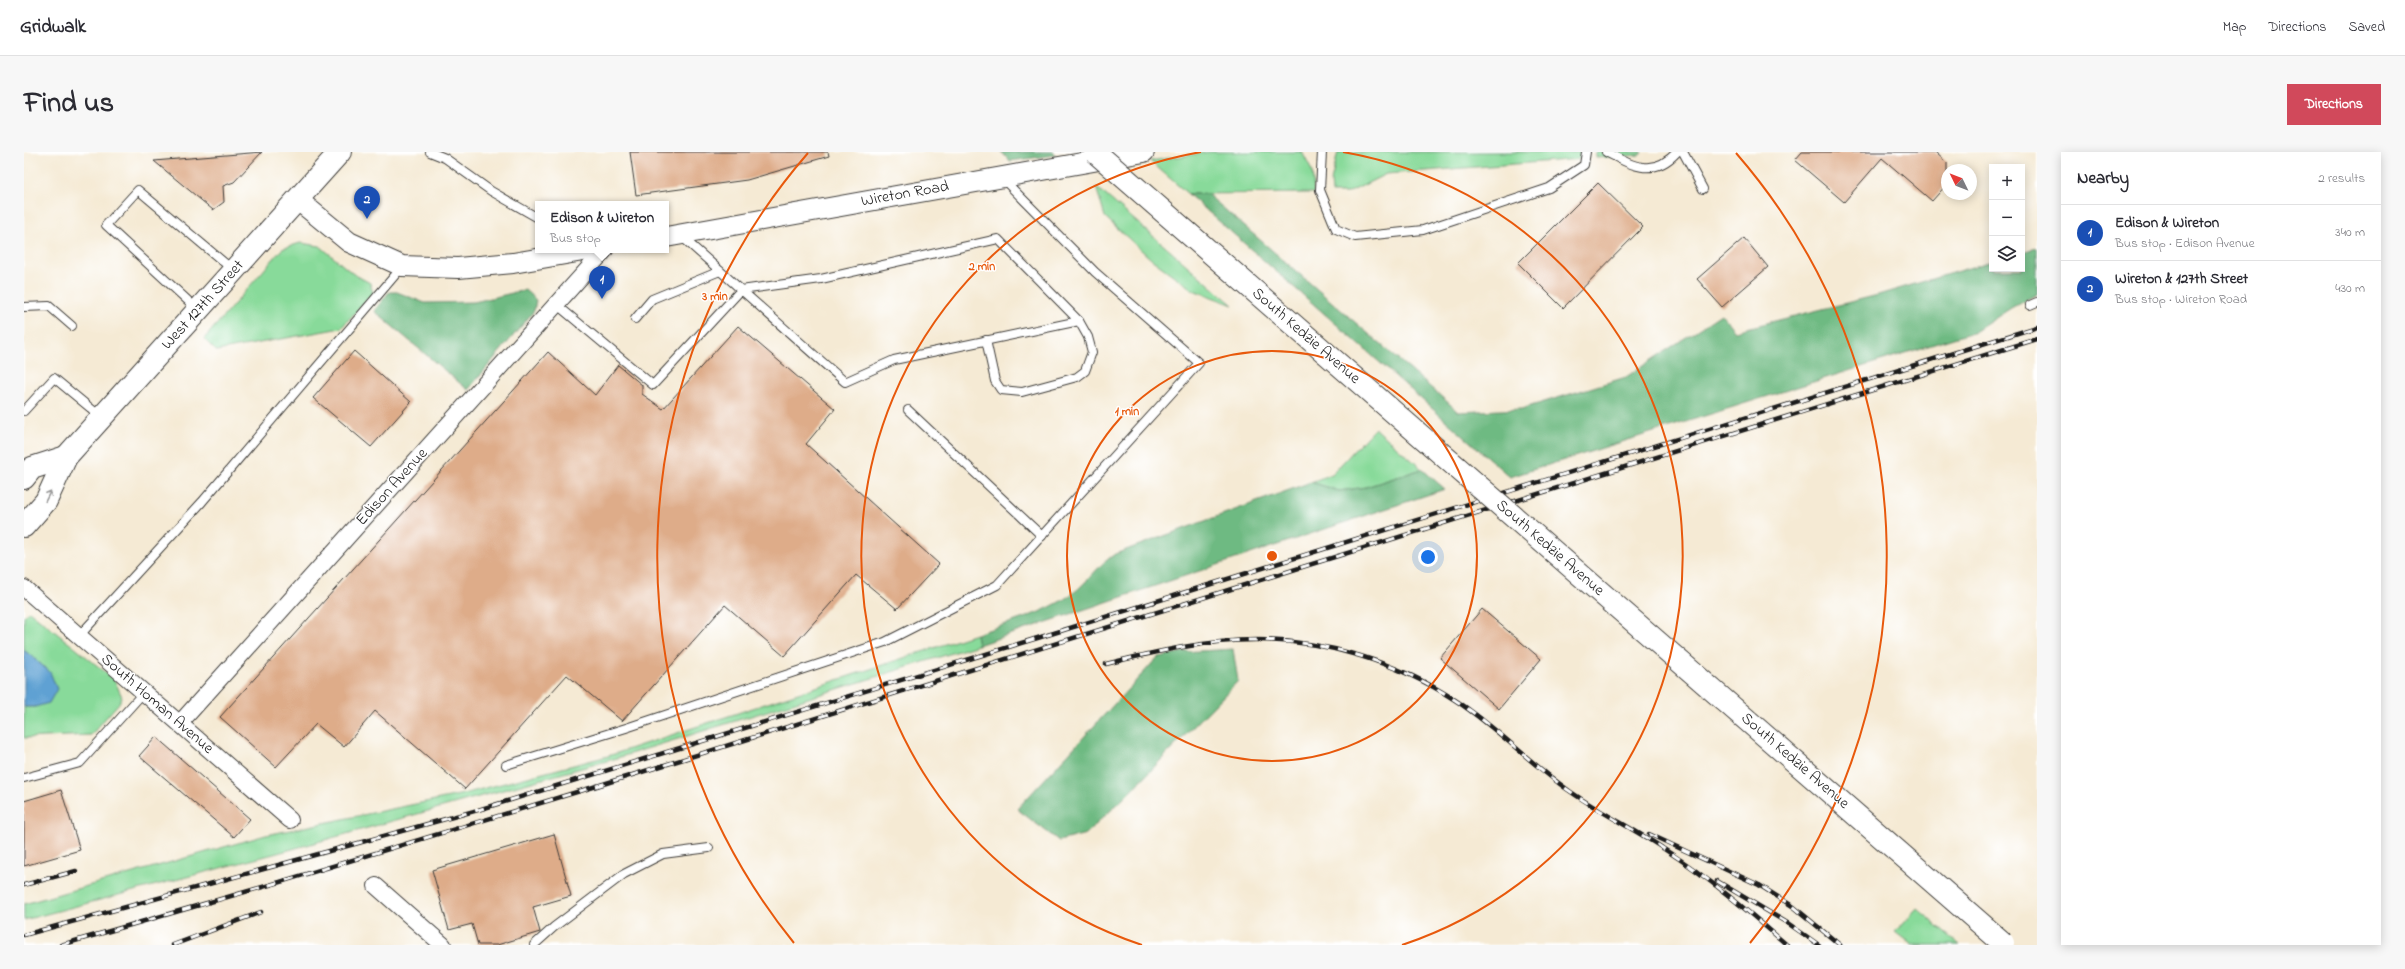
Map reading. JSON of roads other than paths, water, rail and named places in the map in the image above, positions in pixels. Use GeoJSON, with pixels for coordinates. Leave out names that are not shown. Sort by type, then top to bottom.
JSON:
{"type":"FeatureCollection","features":[{"type":"Feature","properties":{"kind":"main road","name":"West 127th Street"},"geometry":{"type":"LineString","coordinates":[[24,526],[46,500],[66,457],[340,152]]}},
{"type":"Feature","properties":{"kind":"main road","name":"South Kedzie Avenue"},"geometry":{"type":"LineString","coordinates":[[1095,152],[2005,944]]}},
{"type":"Feature","properties":{"kind":"main road","name":"West 127th Street"},"geometry":{"type":"LineString","coordinates":[[27,469],[66,457]]}},
{"type":"Feature","properties":{"kind":"street","name":"Wireton Road"},"geometry":{"type":"LineString","coordinates":[[672,236],[1144,152]]}},
{"type":"Feature","properties":{"kind":"street"},"geometry":{"type":"LineString","coordinates":[[298,200],[349,242],[402,266],[458,268],[513,263],[562,253]]}},
{"type":"Feature","properties":{"kind":"street","name":"Edison Avenue"},"geometry":{"type":"LineString","coordinates":[[180,724],[602,253]]}},
{"type":"Feature","properties":{"kind":"street","name":"South Homan Avenue"},"geometry":{"type":"LineString","coordinates":[[24,588],[290,820]]}},
{"type":"Feature","properties":{"kind":"street"},"geometry":{"type":"LineString","coordinates":[[376,886],[442,945]]}},
{"type":"Feature","properties":{"kind":"lane"},"geometry":{"type":"LineString","coordinates":[[430,152],[445,158],[491,191],[535,216]]}},
{"type":"Feature","properties":{"kind":"lane"},"geometry":{"type":"LineString","coordinates":[[1322,152],[1320,190],[1327,210],[1336,229],[1355,238],[1423,230],[1549,188],[1584,165],[1586,152]]}},
{"type":"Feature","properties":{"kind":"lane"},"geometry":{"type":"LineString","coordinates":[[1606,152],[1631,165],[1650,168],[1667,162],[1677,152]]}},
{"type":"Feature","properties":{"kind":"lane"},"geometry":{"type":"LineString","coordinates":[[1682,152],[1703,189]]}},
{"type":"Feature","properties":{"kind":"lane"},"geometry":{"type":"LineString","coordinates":[[506,765],[634,726],[885,642],[997,585],[1199,363],[1095,272],[1001,177]]}},
{"type":"Feature","properties":{"kind":"lane"},"geometry":{"type":"LineString","coordinates":[[198,311],[106,225],[138,190],[234,271]]}},
{"type":"Feature","properties":{"kind":"lane"},"geometry":{"type":"LineString","coordinates":[[672,236],[720,271],[845,382],[894,360],[1080,320]]}},
{"type":"Feature","properties":{"kind":"lane"},"geometry":{"type":"LineString","coordinates":[[556,304],[653,385],[741,290],[821,279],[998,239],[1080,320],[1088,336],[1092,352],[1084,371],[1077,377],[1022,392],[1001,390],[995,381],[986,340]]}},
{"type":"Feature","properties":{"kind":"lane"},"geometry":{"type":"LineString","coordinates":[[79,636],[202,502],[402,266]]}},
{"type":"Feature","properties":{"kind":"lane"},"geometry":{"type":"LineString","coordinates":[[635,319],[652,299],[720,271]]}},
{"type":"Feature","properties":{"kind":"lane"},"geometry":{"type":"LineString","coordinates":[[24,307],[49,306],[72,326]]}},
{"type":"Feature","properties":{"kind":"lane"},"geometry":{"type":"LineString","coordinates":[[24,411],[54,378],[102,418]]}},
{"type":"Feature","properties":{"kind":"lane"},"geometry":{"type":"LineString","coordinates":[[908,410],[1042,536]]}},
{"type":"Feature","properties":{"kind":"lane"},"geometry":{"type":"LineString","coordinates":[[24,778],[80,763],[144,692]]}},
{"type":"Feature","properties":{"kind":"lane"},"geometry":{"type":"LineString","coordinates":[[534,945],[554,927],[624,874],[663,854],[710,848]]}},
{"type":"Feature","properties":{"kind":"water"},"geometry":{"type":"Polygon","coordinates":[[[24,650],[50,672],[57,689],[49,703],[35,707],[24,707],[24,650]]]}},
{"type":"Feature","properties":{"kind":"railway"},"geometry":{"type":"LineString","coordinates":[[24,935],[478,810],[1054,633],[2037,327]]}},
{"type":"Feature","properties":{"kind":"railway"},"geometry":{"type":"LineString","coordinates":[[61,945],[280,882],[600,785],[2037,339]]}},
{"type":"Feature","properties":{"kind":"railway"},"geometry":{"type":"LineString","coordinates":[[1106,664],[1199,644],[1256,640],[1308,644],[1334,649],[1385,664],[1433,687],[1455,700],[1485,722],[1541,770],[1582,800],[1653,842],[1696,871],[1743,907],[1787,945]]}},
{"type":"Feature","properties":{"kind":"railway"},"geometry":{"type":"LineString","coordinates":[[1649,834],[1759,885],[1794,907],[1840,945]]}},
{"type":"Feature","properties":{"kind":"railway"},"geometry":{"type":"LineString","coordinates":[[24,885],[76,871]]}},
{"type":"Feature","properties":{"kind":"railway"},"geometry":{"type":"LineString","coordinates":[[1717,881],[1789,924],[1819,945]]}},
{"type":"Feature","properties":{"kind":"railway"},"geometry":{"type":"LineString","coordinates":[[173,945],[261,912]]}},
{"type":"Feature","properties":{"kind":"place","name":"Wireton & 127th Street"},"geometry":{"type":"Point","coordinates":[367,219]}},
{"type":"Feature","properties":{"kind":"place","name":"Edison & Wireton"},"geometry":{"type":"Point","coordinates":[602,299]}}]}
